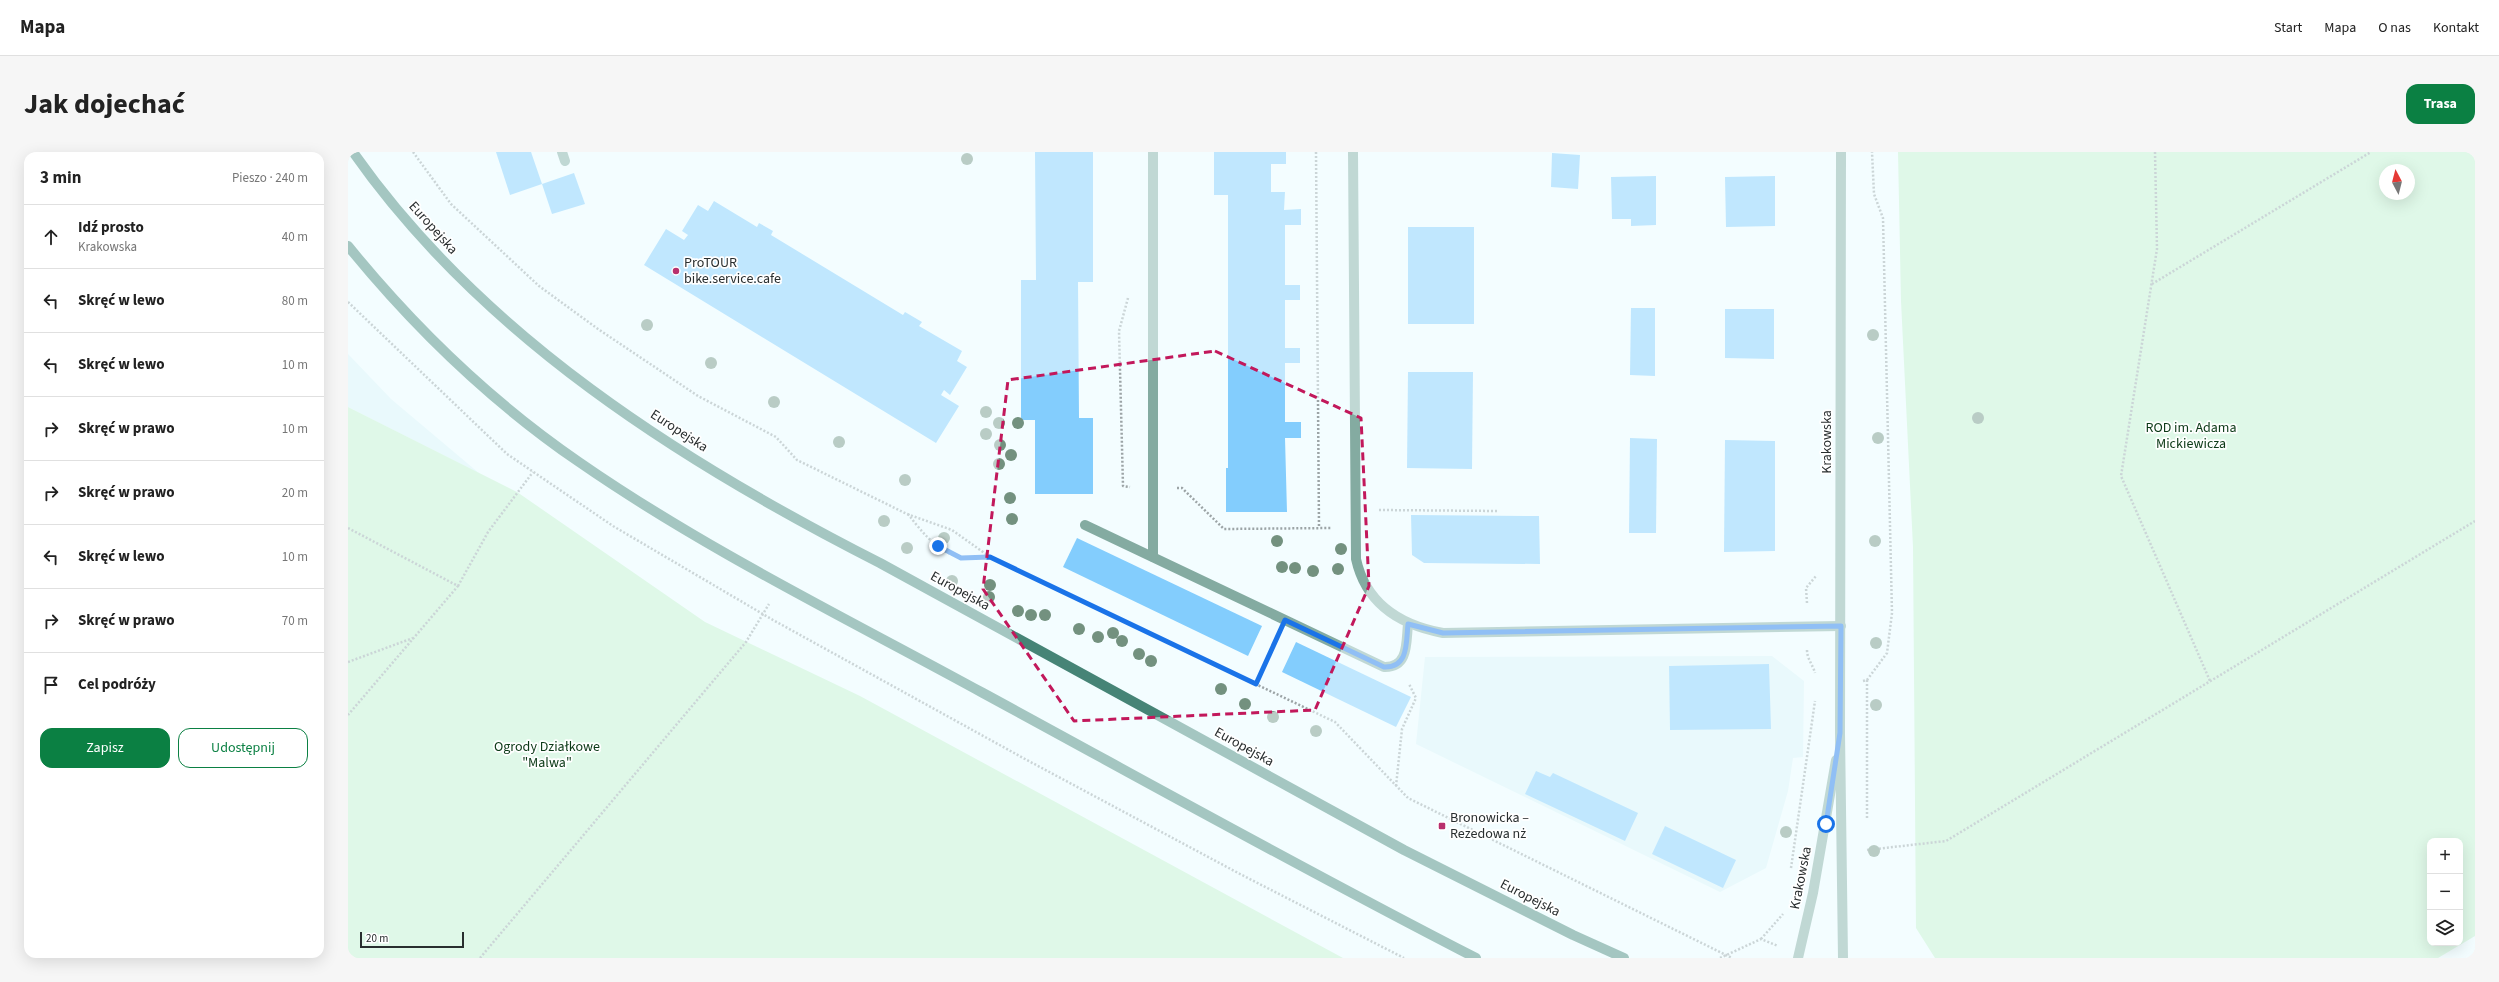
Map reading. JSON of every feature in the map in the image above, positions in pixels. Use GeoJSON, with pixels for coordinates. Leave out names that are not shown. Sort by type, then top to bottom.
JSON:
{"type":"FeatureCollection","features":[{"type":"Feature","properties":{"kind":"main road","name":"Europejska"},"geometry":{"type":"LineString","coordinates":[[352,152],[426,242],[459,278],[506,320],[583,383],[711,469],[814,530],[900,574],[1404,850],[1573,935],[1624,958]]}},
{"type":"Feature","properties":{"kind":"main road"},"geometry":{"type":"LineString","coordinates":[[348,246],[415,321],[483,386],[531,426],[579,462],[625,492],[780,583],[1476,958]]}},
{"type":"Feature","properties":{"kind":"street"},"geometry":{"type":"LineString","coordinates":[[1153,152],[1153,557]]}},
{"type":"Feature","properties":{"kind":"street"},"geometry":{"type":"LineString","coordinates":[[1353,152],[1354,510],[1356,559],[1365,586],[1378,603],[1408,624],[1443,633],[1841,626]]}},
{"type":"Feature","properties":{"kind":"street","name":"Krakowska"},"geometry":{"type":"LineString","coordinates":[[1841,152],[1840,733],[1843,958]]}},
{"type":"Feature","properties":{"kind":"street"},"geometry":{"type":"LineString","coordinates":[[1085,525],[1384,667],[1393,668],[1399,664],[1404,657],[1408,624]]}},
{"type":"Feature","properties":{"kind":"street","name":"Krakowska"},"geometry":{"type":"LineString","coordinates":[[1799,956],[1816,878],[1840,733]]}},
{"type":"Feature","properties":{"kind":"path"},"geometry":{"type":"LineString","coordinates":[[413,152],[451,204],[555,299],[698,396],[776,437],[797,460],[907,514],[952,530],[990,557],[1335,722],[1408,798],[1732,958]]}},
{"type":"Feature","properties":{"kind":"path"},"geometry":{"type":"LineString","coordinates":[[1316,152],[1319,528]]}},
{"type":"Feature","properties":{"kind":"path"},"geometry":{"type":"LineString","coordinates":[[1867,680],[1887,653],[1892,613],[1883,218],[1874,194],[1872,152]]}},
{"type":"Feature","properties":{"kind":"path"},"geometry":{"type":"LineString","coordinates":[[2155,152],[2157,249],[2121,476],[2210,681]]}},
{"type":"Feature","properties":{"kind":"path"},"geometry":{"type":"LineString","coordinates":[[2152,284],[2371,152]]}},
{"type":"Feature","properties":{"kind":"path"},"geometry":{"type":"LineString","coordinates":[[348,715],[458,586],[488,532],[533,472]]}},
{"type":"Feature","properties":{"kind":"path"},"geometry":{"type":"LineString","coordinates":[[1354,510],[1498,511]]}},
{"type":"Feature","properties":{"kind":"path"},"geometry":{"type":"LineString","coordinates":[[907,514],[926,537],[938,546],[961,558],[990,557]]}},
{"type":"Feature","properties":{"kind":"path"},"geometry":{"type":"LineString","coordinates":[[1867,850],[1946,841],[2475,521]]}},
{"type":"Feature","properties":{"kind":"path"},"geometry":{"type":"LineString","coordinates":[[348,528],[458,586]]}},
{"type":"Feature","properties":{"kind":"path"},"geometry":{"type":"LineString","coordinates":[[480,958],[746,642],[780,583]]}},
{"type":"Feature","properties":{"kind":"path"},"geometry":{"type":"LineString","coordinates":[[1256,684],[1285,620]]}},
{"type":"Feature","properties":{"kind":"path"},"geometry":{"type":"LineString","coordinates":[[348,662],[414,638]]}},
{"type":"Feature","properties":{"kind":"path"},"geometry":{"type":"LineString","coordinates":[[1396,786],[1402,729],[1416,698],[1399,664]]}},
{"type":"Feature","properties":{"kind":"path"},"geometry":{"type":"LineString","coordinates":[[1720,958],[1761,938],[1799,956]]}},
{"type":"Feature","properties":{"kind":"highlighted area"},"geometry":{"type":"Polygon","coordinates":[[[1215,351],[1361,418],[1369,586],[1315,710],[1074,721],[983,589],[1008,380],[1215,351]]]}},
{"type":"Feature","properties":{"kind":"shaded area"},"geometry":{"type":"Polygon","coordinates":[[[348,354],[391,399],[480,474],[348,407],[348,354]]]}},
{"type":"Feature","properties":{"kind":"shaded area"},"geometry":{"type":"Polygon","coordinates":[[[1772,656],[1804,681],[1803,757],[1793,758],[1788,791],[1766,868],[1720,892],[1416,744],[1425,657],[1772,656]]]}},
{"type":"Feature","properties":{"kind":"green space","name":"ROD im. Adama Mickiewicza"},"geometry":{"type":"Polygon","coordinates":[[[1898,152],[2475,152],[2475,936],[2463,943],[2463,838],[2427,838],[2427,946],[2458,946],[2438,958],[1935,958],[1916,928],[1913,547],[1901,301],[1898,152]]]}},
{"type":"Feature","properties":{"kind":"green space","name":"Ogrody Działkowe \"Malwa\""},"geometry":{"type":"Polygon","coordinates":[[[348,407],[517,492],[705,622],[860,696],[1343,958],[348,958],[348,407]]]}},
{"type":"Feature","properties":{"kind":"building"},"geometry":{"type":"Polygon","coordinates":[[[496,152],[531,152],[542,184],[510,195],[496,152]]]}},
{"type":"Feature","properties":{"kind":"building"},"geometry":{"type":"Polygon","coordinates":[[[1035,152],[1093,152],[1093,282],[1078,282],[1079,418],[1093,418],[1093,494],[1035,494],[1035,420],[1021,420],[1021,280],[1036,280],[1035,152]]]}},
{"type":"Feature","properties":{"kind":"building"},"geometry":{"type":"Polygon","coordinates":[[[1214,152],[1286,152],[1286,164],[1271,164],[1271,192],[1285,192],[1284,210],[1301,209],[1301,225],[1285,225],[1285,285],[1300,285],[1300,300],[1285,300],[1285,348],[1300,348],[1300,363],[1285,363],[1285,422],[1301,422],[1301,438],[1285,438],[1287,512],[1226,512],[1226,468],[1228,468],[1228,195],[1214,195],[1214,152]]]}},
{"type":"Feature","properties":{"kind":"building"},"geometry":{"type":"Polygon","coordinates":[[[1552,153],[1580,155],[1578,189],[1551,187],[1552,153]]]}},
{"type":"Feature","properties":{"kind":"building"},"geometry":{"type":"Polygon","coordinates":[[[574,173],[585,204],[552,214],[542,184],[574,173]]]}},
{"type":"Feature","properties":{"kind":"building"},"geometry":{"type":"Polygon","coordinates":[[[1656,176],[1656,225],[1631,226],[1631,219],[1612,219],[1611,177],[1656,176]]]}},
{"type":"Feature","properties":{"kind":"building"},"geometry":{"type":"Polygon","coordinates":[[[1775,176],[1775,226],[1726,227],[1725,177],[1775,176]]]}},
{"type":"Feature","properties":{"kind":"building"},"geometry":{"type":"Polygon","coordinates":[[[714,201],[757,227],[759,223],[773,231],[771,235],[903,315],[905,312],[922,322],[919,326],[962,351],[957,361],[967,367],[950,395],[944,390],[941,395],[959,406],[936,443],[644,265],[666,229],[684,240],[688,235],[682,231],[698,205],[708,211],[714,201]]]}},
{"type":"Feature","properties":{"kind":"building"},"geometry":{"type":"Polygon","coordinates":[[[1408,227],[1474,227],[1474,324],[1408,324],[1408,227]]]}},
{"type":"Feature","properties":{"kind":"building"},"geometry":{"type":"Polygon","coordinates":[[[1631,308],[1655,308],[1655,376],[1630,375],[1631,308]]]}},
{"type":"Feature","properties":{"kind":"building"},"geometry":{"type":"Polygon","coordinates":[[[1725,309],[1774,309],[1774,359],[1725,358],[1725,309]]]}},
{"type":"Feature","properties":{"kind":"building"},"geometry":{"type":"Polygon","coordinates":[[[1408,372],[1473,372],[1472,469],[1407,468],[1408,372]]]}},
{"type":"Feature","properties":{"kind":"building"},"geometry":{"type":"Polygon","coordinates":[[[1630,438],[1657,439],[1656,533],[1629,533],[1630,438]]]}},
{"type":"Feature","properties":{"kind":"building"},"geometry":{"type":"Polygon","coordinates":[[[1725,440],[1775,441],[1775,551],[1724,552],[1725,440]]]}},
{"type":"Feature","properties":{"kind":"building"},"geometry":{"type":"Polygon","coordinates":[[[1411,515],[1539,516],[1540,564],[1424,563],[1412,555],[1411,515]]]}},
{"type":"Feature","properties":{"kind":"building"},"geometry":{"type":"Polygon","coordinates":[[[1077,538],[1262,626],[1248,656],[1063,567],[1077,538]]]}},
{"type":"Feature","properties":{"kind":"building"},"geometry":{"type":"Polygon","coordinates":[[[1296,642],[1411,697],[1396,727],[1282,672],[1296,642]]]}},
{"type":"Feature","properties":{"kind":"building"},"geometry":{"type":"Polygon","coordinates":[[[1769,664],[1771,729],[1670,730],[1669,666],[1769,664]]]}},
{"type":"Feature","properties":{"kind":"building"},"geometry":{"type":"Polygon","coordinates":[[[1536,771],[1550,777],[1553,773],[1638,813],[1625,841],[1525,794],[1536,771]]]}},
{"type":"Feature","properties":{"kind":"building"},"geometry":{"type":"Polygon","coordinates":[[[1665,826],[1736,860],[1723,888],[1652,854],[1665,826]]]}},
{"type":"Feature","properties":{"kind":"place","name":"ProTOUR bike.service.cafe"},"geometry":{"type":"Point","coordinates":[676,271]}},
{"type":"Feature","properties":{"kind":"place","name":"Bronowicka – Rezedowa nż"},"geometry":{"type":"Point","coordinates":[1442,826]}},
{"type":"Feature","properties":{"kind":"route"},"geometry":{"type":"LineString","coordinates":[[938,546],[961,558],[990,557],[1256,684],[1285,620],[1384,667],[1393,668],[1399,664],[1404,657],[1408,624],[1426,630],[1443,633],[1841,626],[1840,733],[1826,824]]}}]}
